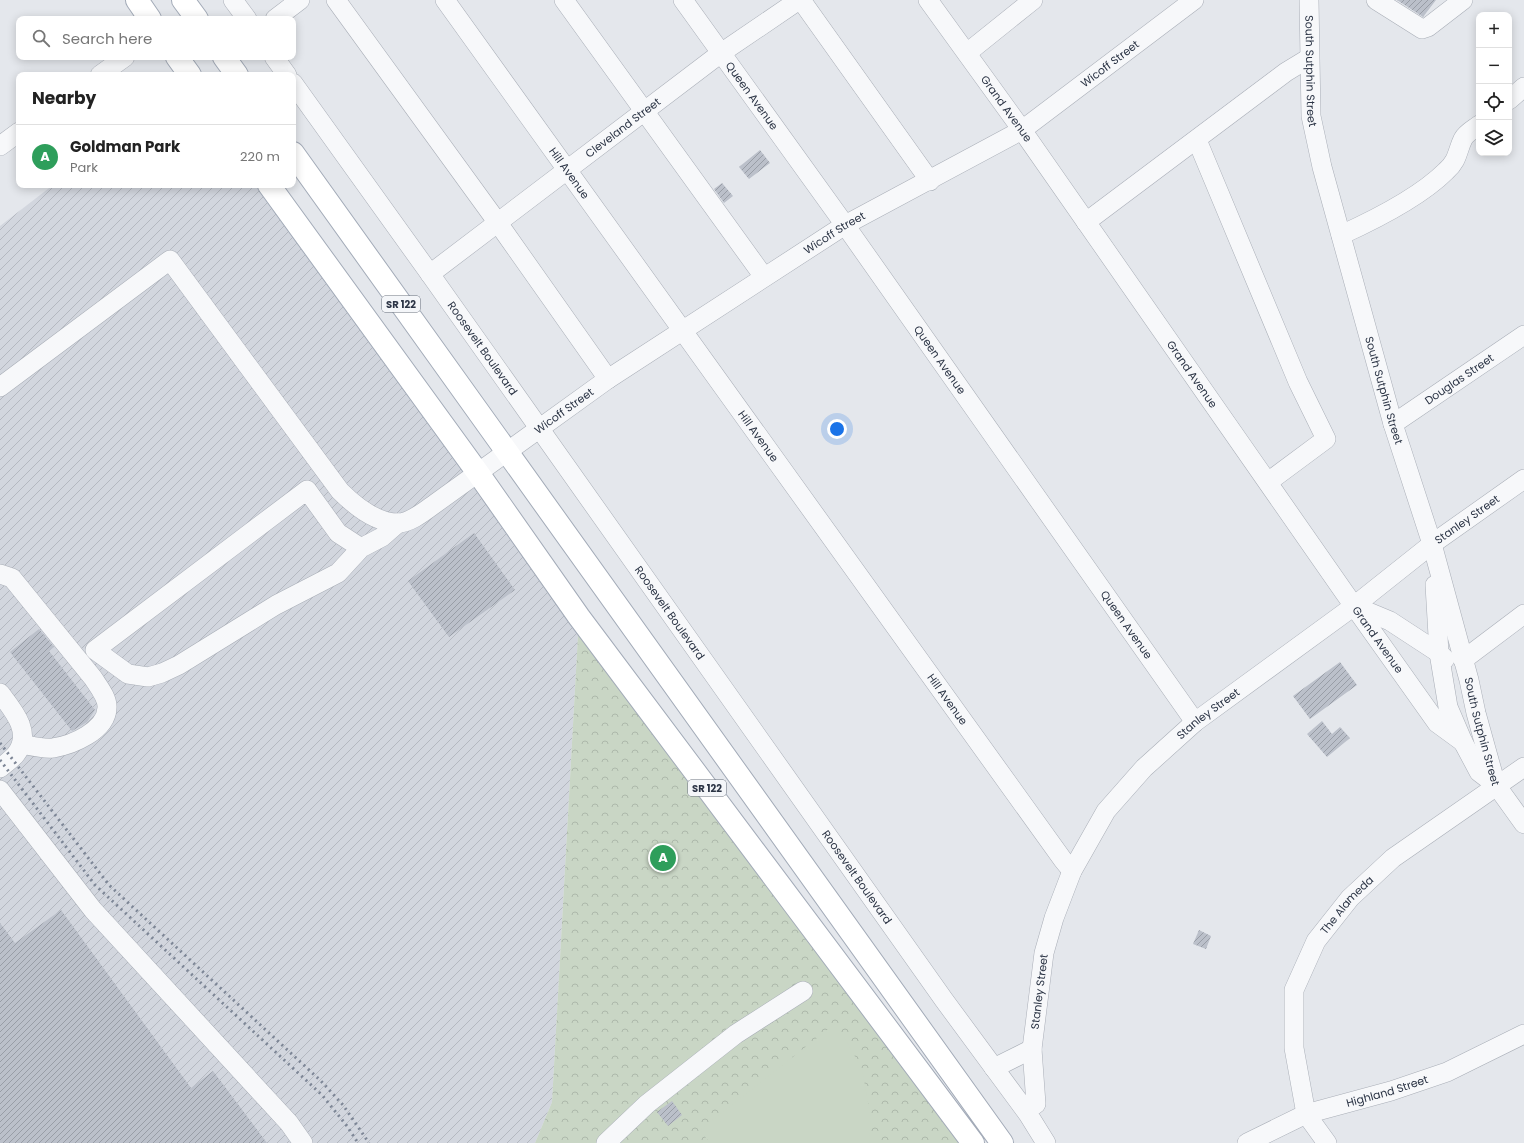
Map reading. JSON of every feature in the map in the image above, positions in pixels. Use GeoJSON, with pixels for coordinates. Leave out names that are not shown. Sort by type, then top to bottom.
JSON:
{"type":"FeatureCollection","features":[{"type":"Feature","properties":{"kind":"main road"},"geometry":{"type":"LineString","coordinates":[[137,0],[148,16]]}},
{"type":"Feature","properties":{"kind":"main road"},"geometry":{"type":"LineString","coordinates":[[179,60],[188,72]]}},
{"type":"Feature","properties":{"kind":"main road"},"geometry":{"type":"LineString","coordinates":[[226,60],[235,72]]}},
{"type":"Feature","properties":{"kind":"main road","name":"SR 122"},"geometry":{"type":"LineString","coordinates":[[296,157],[1002,1143]]}},
{"type":"Feature","properties":{"kind":"main road","name":"SR 122"},"geometry":{"type":"LineString","coordinates":[[271,188],[478,473],[579,617],[973,1143]]}},
{"type":"Feature","properties":{"kind":"street"},"geometry":{"type":"LineString","coordinates":[[233,0],[245,16]]}},
{"type":"Feature","properties":{"kind":"street"},"geometry":{"type":"LineString","coordinates":[[279,16],[300,0]]}},
{"type":"Feature","properties":{"kind":"street"},"geometry":{"type":"LineString","coordinates":[[336,0],[498,223],[608,379]]}},
{"type":"Feature","properties":{"kind":"street","name":"Hill Avenue"},"geometry":{"type":"LineString","coordinates":[[444,0],[1072,871]]}},
{"type":"Feature","properties":{"kind":"street"},"geometry":{"type":"LineString","coordinates":[[564,0],[764,277]]}},
{"type":"Feature","properties":{"kind":"street","name":"Queen Avenue"},"geometry":{"type":"LineString","coordinates":[[683,0],[845,225],[1195,722]]}},
{"type":"Feature","properties":{"kind":"street"},"geometry":{"type":"LineString","coordinates":[[800,0],[930,181]]}},
{"type":"Feature","properties":{"kind":"street","name":"Cleveland Street"},"geometry":{"type":"LineString","coordinates":[[430,274],[721,53],[800,0]]}},
{"type":"Feature","properties":{"kind":"street","name":"Grand Avenue"},"geometry":{"type":"LineString","coordinates":[[928,0],[968,53],[1354,606],[1438,723],[1463,742]]}},
{"type":"Feature","properties":{"kind":"street"},"geometry":{"type":"LineString","coordinates":[[968,53],[1034,0]]}},
{"type":"Feature","properties":{"kind":"street","name":"Wicoff Street"},"geometry":{"type":"LineString","coordinates":[[398,523],[417,516],[608,379],[683,332],[764,277],[845,225],[930,181],[1022,130],[1194,0]]}},
{"type":"Feature","properties":{"kind":"street","name":"South Sutphin Street"},"geometry":{"type":"LineString","coordinates":[[1310,0],[1309,58],[1311,116],[1322,167],[1393,424],[1432,544],[1496,785]]}},
{"type":"Feature","properties":{"kind":"street"},"geometry":{"type":"LineString","coordinates":[[1376,0],[1422,29],[1428,27],[1463,0]]}},
{"type":"Feature","properties":{"kind":"street"},"geometry":{"type":"LineString","coordinates":[[1086,222],[1286,72],[1309,58]]}},
{"type":"Feature","properties":{"kind":"street"},"geometry":{"type":"LineString","coordinates":[[104,72],[121,60]]}},
{"type":"Feature","properties":{"kind":"street"},"geometry":{"type":"LineString","coordinates":[[276,60],[285,72]]}},
{"type":"Feature","properties":{"kind":"street","name":"Roosevelt Boulevard"},"geometry":{"type":"LineString","coordinates":[[296,87],[944,1000],[1028,1114],[1046,1143]]}},
{"type":"Feature","properties":{"kind":"street"},"geometry":{"type":"LineString","coordinates":[[1512,98],[1524,88]]}},
{"type":"Feature","properties":{"kind":"street"},"geometry":{"type":"LineString","coordinates":[[1341,235],[1376,218],[1420,192],[1446,171],[1456,159],[1463,138],[1476,127]]}},
{"type":"Feature","properties":{"kind":"street"},"geometry":{"type":"LineString","coordinates":[[0,146],[16,134]]}},
{"type":"Feature","properties":{"kind":"street"},"geometry":{"type":"LineString","coordinates":[[1196,140],[1298,382],[1326,439],[1268,482]]}},
{"type":"Feature","properties":{"kind":"street"},"geometry":{"type":"LineString","coordinates":[[0,387],[170,260],[340,491],[355,506],[375,518],[398,523]]}},
{"type":"Feature","properties":{"kind":"street","name":"Douglas Street"},"geometry":{"type":"LineString","coordinates":[[1393,424],[1524,334]]}},
{"type":"Feature","properties":{"kind":"street","name":"Stanley Street"},"geometry":{"type":"LineString","coordinates":[[1036,1104],[1032,1049],[1044,953],[1054,918],[1072,871],[1106,811],[1144,768],[1195,722],[1354,606],[1432,544],[1524,479]]}},
{"type":"Feature","properties":{"kind":"street"},"geometry":{"type":"LineString","coordinates":[[361,548],[338,533],[307,490],[95,650],[128,674],[148,676],[162,673],[179,665],[276,605],[338,573],[361,548],[382,537],[398,523]]}},
{"type":"Feature","properties":{"kind":"street","name":"South Sutphin Street"},"geometry":{"type":"LineString","coordinates":[[1432,544],[1439,652],[1448,707],[1463,742],[1479,772],[1496,785]]}},
{"type":"Feature","properties":{"kind":"street"},"geometry":{"type":"LineString","coordinates":[[0,574],[12,578],[93,678],[102,692],[108,707],[105,718],[97,728],[65,745],[52,748],[22,744]]}},
{"type":"Feature","properties":{"kind":"street"},"geometry":{"type":"LineString","coordinates":[[1354,606],[1390,621],[1439,652],[1456,674],[1469,680]]}},
{"type":"Feature","properties":{"kind":"street"},"geometry":{"type":"LineString","coordinates":[[1463,660],[1524,614]]}},
{"type":"Feature","properties":{"kind":"street"},"geometry":{"type":"LineString","coordinates":[[0,693],[18,716],[22,730],[22,744],[16,754],[0,768]]}},
{"type":"Feature","properties":{"kind":"street","name":"The Alameda"},"geometry":{"type":"LineString","coordinates":[[1306,1114],[1294,1048],[1294,990],[1316,941],[1350,898],[1393,858],[1524,767]]}},
{"type":"Feature","properties":{"kind":"street"},"geometry":{"type":"LineString","coordinates":[[1496,785],[1524,824]]}},
{"type":"Feature","properties":{"kind":"street"},"geometry":{"type":"LineString","coordinates":[[0,790],[93,910],[289,1123],[303,1143]]}},
{"type":"Feature","properties":{"kind":"street"},"geometry":{"type":"LineString","coordinates":[[606,1143],[647,1104],[736,1034],[803,991]]}},
{"type":"Feature","properties":{"kind":"street","name":"Highland Street"},"geometry":{"type":"LineString","coordinates":[[1248,1143],[1306,1114],[1391,1091],[1447,1072],[1524,1034]]}},
{"type":"Feature","properties":{"kind":"street"},"geometry":{"type":"LineString","coordinates":[[994,1068],[1032,1049]]}},
{"type":"Feature","properties":{"kind":"street"},"geometry":{"type":"LineString","coordinates":[[1306,1114],[1327,1143]]}},
{"type":"Feature","properties":{"kind":"shaded area"},"geometry":{"type":"Polygon","coordinates":[[[49,188],[271,188],[579,617],[552,1102],[535,1143],[0,1143],[0,226],[49,188]]]}},
{"type":"Feature","properties":{"kind":"green space"},"geometry":{"type":"Polygon","coordinates":[[[579,617],[973,1143],[535,1143],[552,1102],[579,617]]]}},
{"type":"Feature","properties":{"kind":"green space"},"geometry":{"type":"Polygon","coordinates":[[[836,1023],[862,1069],[871,1119],[869,1143],[710,1143],[700,1130],[836,1023]]]}},
{"type":"Feature","properties":{"kind":"building"},"geometry":{"type":"Polygon","coordinates":[[[1397,0],[1436,0],[1423,17],[1397,0]]]}},
{"type":"Feature","properties":{"kind":"building"},"geometry":{"type":"Polygon","coordinates":[[[760,150],[770,163],[749,179],[739,167],[760,150]]]}},
{"type":"Feature","properties":{"kind":"building"},"geometry":{"type":"Polygon","coordinates":[[[722,183],[733,196],[724,203],[714,189],[722,183]]]}},
{"type":"Feature","properties":{"kind":"building"},"geometry":{"type":"Polygon","coordinates":[[[474,533],[515,590],[449,637],[408,581],[474,533]]]}},
{"type":"Feature","properties":{"kind":"building"},"geometry":{"type":"Polygon","coordinates":[[[39,629],[54,647],[49,651],[95,710],[87,722],[72,731],[10,652],[39,629]]]}},
{"type":"Feature","properties":{"kind":"building"},"geometry":{"type":"Polygon","coordinates":[[[1340,662],[1357,685],[1310,719],[1293,696],[1340,662]]]}},
{"type":"Feature","properties":{"kind":"building"},"geometry":{"type":"Polygon","coordinates":[[[1322,721],[1332,734],[1340,727],[1350,738],[1327,757],[1307,734],[1322,721]]]}},
{"type":"Feature","properties":{"kind":"building"},"geometry":{"type":"Polygon","coordinates":[[[61,910],[191,1088],[213,1071],[267,1143],[0,1143],[0,923],[15,943],[61,910]]]}},
{"type":"Feature","properties":{"kind":"building"},"geometry":{"type":"Polygon","coordinates":[[[1199,930],[1211,936],[1206,949],[1193,944],[1199,930]]]}},
{"type":"Feature","properties":{"kind":"building"},"geometry":{"type":"Polygon","coordinates":[[[672,1101],[682,1115],[668,1126],[657,1112],[672,1101]]]}},
{"type":"Feature","properties":{"kind":"railway"},"geometry":{"type":"LineString","coordinates":[[0,743],[109,885],[321,1081],[343,1105],[369,1143]]}},
{"type":"Feature","properties":{"kind":"railway"},"geometry":{"type":"LineString","coordinates":[[0,760],[95,885],[322,1095],[347,1126],[358,1143]]}},
{"type":"Feature","properties":{"kind":"place","name":"Goldman Park"},"geometry":{"type":"Point","coordinates":[663,858]}}]}
